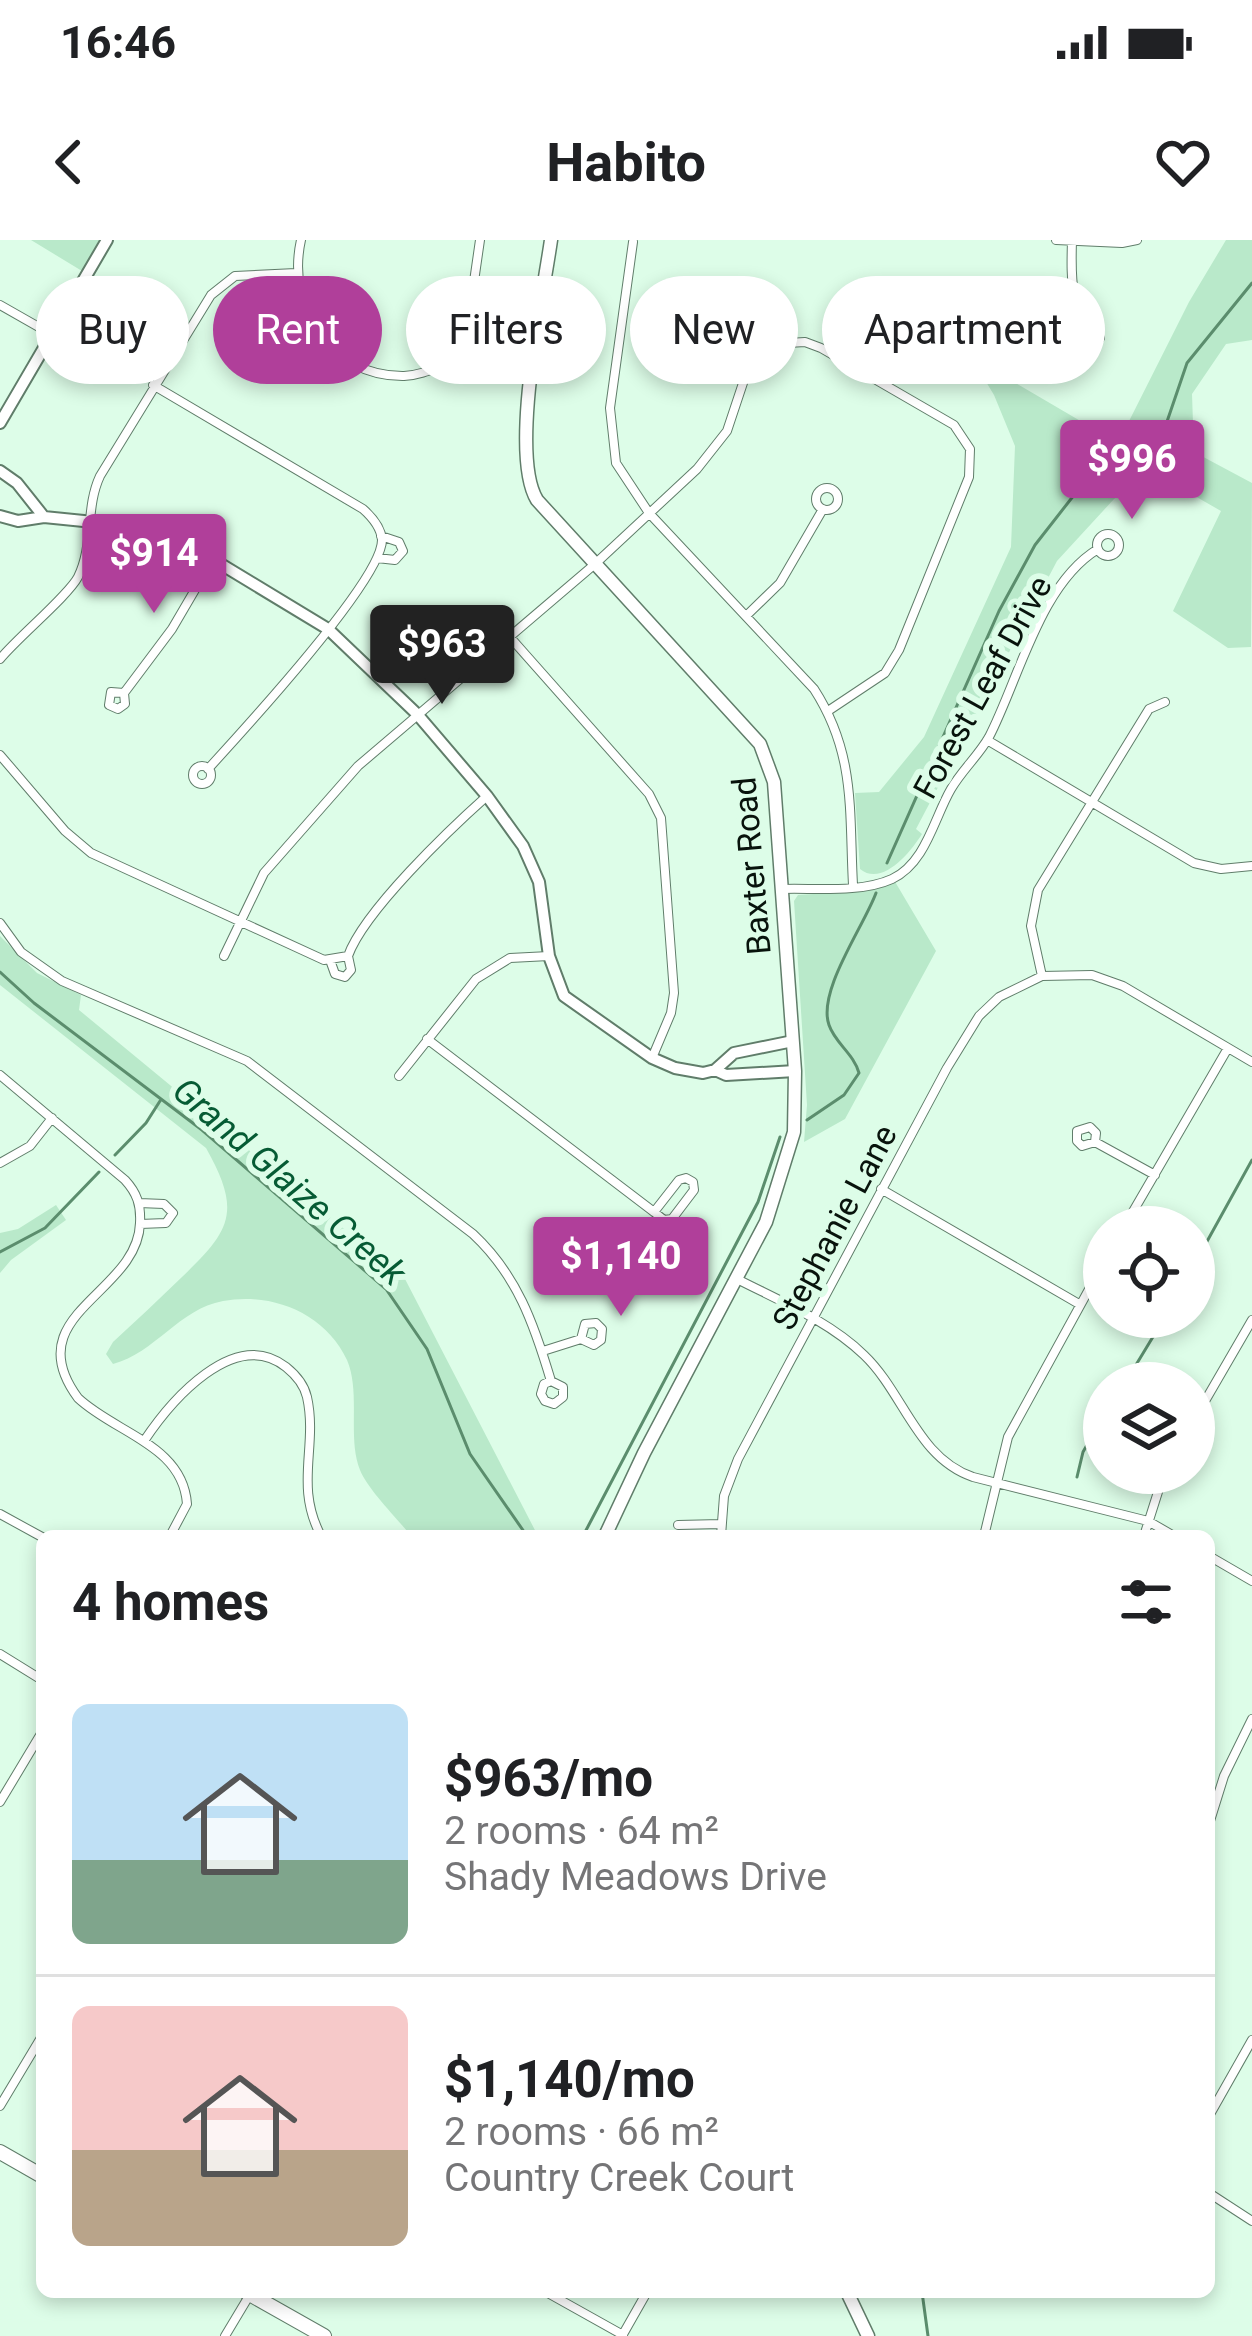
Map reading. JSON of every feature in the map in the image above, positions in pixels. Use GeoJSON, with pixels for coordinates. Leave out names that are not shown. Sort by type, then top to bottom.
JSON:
{"type":"FeatureCollection","features":[{"type":"Feature","properties":{"kind":"highway"},"geometry":{"type":"LineString","coordinates":[[0,2152],[36,2173]]}},
{"type":"Feature","properties":{"kind":"highway"},"geometry":{"type":"LineString","coordinates":[[257,2298],[324,2336]]}},
{"type":"Feature","properties":{"kind":"main road","name":"Baxter Road"},"geometry":{"type":"LineString","coordinates":[[546,276],[551,240]]}},
{"type":"Feature","properties":{"kind":"main road","name":"Baxter Road"},"geometry":{"type":"LineString","coordinates":[[532,384],[526,454],[529,487],[760,744],[774,782],[795,1070],[794,1132],[766,1222],[608,1530]]}},
{"type":"Feature","properties":{"kind":"main road"},"geometry":{"type":"LineString","coordinates":[[851,2298],[868,2336]]}},
{"type":"Feature","properties":{"kind":"street"},"geometry":{"type":"LineString","coordinates":[[86,276],[107,240]]}},
{"type":"Feature","properties":{"kind":"street"},"geometry":{"type":"LineString","coordinates":[[301,240],[296,273],[312,326],[336,352],[372,373],[406,375]]}},
{"type":"Feature","properties":{"kind":"street"},"geometry":{"type":"LineString","coordinates":[[475,276],[480,240]]}},
{"type":"Feature","properties":{"kind":"street"},"geometry":{"type":"LineString","coordinates":[[1056,240],[1137,240]]}},
{"type":"Feature","properties":{"kind":"street"},"geometry":{"type":"LineString","coordinates":[[1070,276],[1072,240]]}},
{"type":"Feature","properties":{"kind":"street"},"geometry":{"type":"LineString","coordinates":[[635,241],[610,408],[610,434],[624,480],[649,513],[814,688],[828,711],[844,748],[853,886]]}},
{"type":"Feature","properties":{"kind":"street"},"geometry":{"type":"LineString","coordinates":[[0,658],[78,577],[95,488],[153,385],[211,296],[226,280],[252,273],[296,273]]}},
{"type":"Feature","properties":{"kind":"street"},"geometry":{"type":"LineString","coordinates":[[0,305],[36,325]]}},
{"type":"Feature","properties":{"kind":"street"},"geometry":{"type":"LineString","coordinates":[[798,342],[821,348],[953,425],[970,449],[969,477],[899,650],[885,673],[828,711]]}},
{"type":"Feature","properties":{"kind":"street"},"geometry":{"type":"LineString","coordinates":[[0,423],[36,360]]}},
{"type":"Feature","properties":{"kind":"street"},"geometry":{"type":"LineString","coordinates":[[224,956],[274,860],[370,754],[595,564],[697,469],[727,431],[743,384]]}},
{"type":"Feature","properties":{"kind":"street"},"geometry":{"type":"LineString","coordinates":[[153,385],[363,509],[376,522],[381,536],[377,558],[328,629],[208,769]]}},
{"type":"Feature","properties":{"kind":"street"},"geometry":{"type":"LineString","coordinates":[[0,471],[44,517]]}},
{"type":"Feature","properties":{"kind":"street"},"geometry":{"type":"LineString","coordinates":[[746,616],[780,583],[823,509]]}},
{"type":"Feature","properties":{"kind":"street"},"geometry":{"type":"LineString","coordinates":[[0,516],[18,521],[44,517],[133,526],[181,540],[328,629],[417,714],[524,846],[539,882],[549,956],[564,996],[652,1058],[688,1072],[715,1070],[726,1075],[795,1070]]}},
{"type":"Feature","properties":{"kind":"street"},"geometry":{"type":"LineString","coordinates":[[377,558],[395,560],[404,551],[399,542],[381,536]]}},
{"type":"Feature","properties":{"kind":"street","name":"Forest Leaf Drive"},"geometry":{"type":"LineString","coordinates":[[783,889],[853,886],[894,878],[925,846],[952,788],[987,740],[1042,615],[1084,558],[1098,549]]}},
{"type":"Feature","properties":{"kind":"street"},"geometry":{"type":"LineString","coordinates":[[124,693],[172,629],[214,558]]}},
{"type":"Feature","properties":{"kind":"street"},"geometry":{"type":"LineString","coordinates":[[509,636],[649,794],[661,818],[674,993],[652,1058]]}},
{"type":"Feature","properties":{"kind":"street"},"geometry":{"type":"LineString","coordinates":[[1165,702],[1149,710],[1034,901],[1031,926],[1042,976],[1107,978],[1252,1062]]}},
{"type":"Feature","properties":{"kind":"street"},"geometry":{"type":"LineString","coordinates":[[987,740],[1194,863],[1221,869],[1252,866]]}},
{"type":"Feature","properties":{"kind":"street"},"geometry":{"type":"LineString","coordinates":[[0,755],[82,847],[239,922],[339,958],[434,846],[487,796]]}},
{"type":"Feature","properties":{"kind":"street"},"geometry":{"type":"LineString","coordinates":[[0,923],[21,952],[62,981],[247,1061],[473,1234],[510,1274],[551,1381]]}},
{"type":"Feature","properties":{"kind":"street"},"geometry":{"type":"LineString","coordinates":[[399,1076],[488,969],[510,958],[549,956]]}},
{"type":"Feature","properties":{"kind":"street","name":"Stephanie Lane"},"geometry":{"type":"LineString","coordinates":[[721,1530],[724,1496],[737,1459],[980,1016],[1003,994],[1042,976]]}},
{"type":"Feature","properties":{"kind":"street"},"geometry":{"type":"LineString","coordinates":[[427,1039],[664,1220],[672,1219],[694,1190],[693,1182],[679,1180],[654,1212]]}},
{"type":"Feature","properties":{"kind":"street"},"geometry":{"type":"LineString","coordinates":[[715,1070],[724,1057],[734,1053],[793,1041]]}},
{"type":"Feature","properties":{"kind":"street"},"geometry":{"type":"LineString","coordinates":[[1137,1206],[1228,1048]]}},
{"type":"Feature","properties":{"kind":"street"},"geometry":{"type":"LineString","coordinates":[[0,1075],[125,1180],[139,1202],[137,1244],[128,1260],[74,1316],[63,1335],[61,1355],[78,1398],[171,1461],[187,1504],[173,1530]]}},
{"type":"Feature","properties":{"kind":"street"},"geometry":{"type":"LineString","coordinates":[[0,1162],[30,1146],[52,1118]]}},
{"type":"Feature","properties":{"kind":"street"},"geometry":{"type":"LineString","coordinates":[[1095,1142],[1155,1175]]}},
{"type":"Feature","properties":{"kind":"street"},"geometry":{"type":"LineString","coordinates":[[881,1189],[1079,1304]]}},
{"type":"Feature","properties":{"kind":"street"},"geometry":{"type":"LineString","coordinates":[[139,1202],[167,1205],[173,1213],[166,1223],[140,1224]]}},
{"type":"Feature","properties":{"kind":"street"},"geometry":{"type":"LineString","coordinates":[[735,1279],[850,1342],[872,1362],[932,1451],[949,1468],[1148,1521],[1164,1530]]}},
{"type":"Feature","properties":{"kind":"street"},"geometry":{"type":"LineString","coordinates":[[985,1530],[1008,1437],[1083,1297]]}},
{"type":"Feature","properties":{"kind":"street"},"geometry":{"type":"LineString","coordinates":[[1215,1383],[1252,1319]]}},
{"type":"Feature","properties":{"kind":"street"},"geometry":{"type":"LineString","coordinates":[[542,1351],[581,1339]]}},
{"type":"Feature","properties":{"kind":"street"},"geometry":{"type":"LineString","coordinates":[[144,1442],[162,1414],[224,1363],[238,1356],[270,1358],[290,1371],[305,1391],[306,1496],[319,1530]]}},
{"type":"Feature","properties":{"kind":"street"},"geometry":{"type":"LineString","coordinates":[[1146,1530],[1157,1494]]}},
{"type":"Feature","properties":{"kind":"street"},"geometry":{"type":"LineString","coordinates":[[0,1514],[36,1534]]}},
{"type":"Feature","properties":{"kind":"street"},"geometry":{"type":"LineString","coordinates":[[678,1526],[721,1524]]}},
{"type":"Feature","properties":{"kind":"street"},"geometry":{"type":"LineString","coordinates":[[1215,1559],[1252,1581]]}},
{"type":"Feature","properties":{"kind":"street"},"geometry":{"type":"LineString","coordinates":[[0,1654],[36,1676]]}},
{"type":"Feature","properties":{"kind":"street"},"geometry":{"type":"LineString","coordinates":[[1215,1794],[1252,1719]]}},
{"type":"Feature","properties":{"kind":"street"},"geometry":{"type":"LineString","coordinates":[[0,1802],[36,1742]]}},
{"type":"Feature","properties":{"kind":"street"},"geometry":{"type":"LineString","coordinates":[[1215,2105],[1252,2040]]}},
{"type":"Feature","properties":{"kind":"street"},"geometry":{"type":"LineString","coordinates":[[0,2106],[36,2046]]}},
{"type":"Feature","properties":{"kind":"street"},"geometry":{"type":"LineString","coordinates":[[1215,2197],[1252,2221]]}},
{"type":"Feature","properties":{"kind":"street"},"geometry":{"type":"LineString","coordinates":[[225,2336],[245,2298]]}},
{"type":"Feature","properties":{"kind":"street"},"geometry":{"type":"LineString","coordinates":[[556,2298],[623,2336],[644,2298]]}},
{"type":"Feature","properties":{"kind":"green space"},"geometry":{"type":"Polygon","coordinates":[[[31,240],[99,240],[82,271],[31,240]]]}},
{"type":"Feature","properties":{"kind":"green space"},"geometry":{"type":"Polygon","coordinates":[[[1226,240],[1252,240],[1252,340],[1226,344],[1192,394],[1194,452],[1252,483],[1251,647],[1228,648],[1173,611],[1221,511],[1153,472],[1114,499],[1057,561],[916,829],[922,834],[917,842],[886,871],[877,874],[860,869],[855,793],[879,792],[924,737],[1011,547],[1015,446],[987,384],[1017,384],[1118,443],[1226,240]]]}},
{"type":"Feature","properties":{"kind":"green space"},"geometry":{"type":"Polygon","coordinates":[[[894,880],[936,951],[845,1119],[804,1142],[807,1105],[794,901],[798,895],[859,891],[894,880]]]}},
{"type":"Feature","properties":{"kind":"green space"},"geometry":{"type":"Polygon","coordinates":[[[0,936],[37,973],[81,995],[79,1010],[405,1279],[535,1530],[406,1530],[360,1470],[347,1360],[325,1330],[295,1309],[260,1300],[223,1301],[193,1313],[142,1351],[113,1364],[106,1354],[113,1342],[199,1261],[221,1232],[227,1205],[224,1189],[206,1148],[0,985],[0,936]]]}},
{"type":"Feature","properties":{"kind":"green space"},"geometry":{"type":"Polygon","coordinates":[[[56,1205],[66,1220],[0,1273],[0,1233],[18,1229],[56,1205]]]}},
{"type":"Feature","properties":{"kind":"waterway"},"geometry":{"type":"LineString","coordinates":[[887,863],[999,611],[1035,545],[1085,481],[1147,458],[1159,445],[1187,363],[1252,283]]}},
{"type":"Feature","properties":{"kind":"waterway"},"geometry":{"type":"LineString","coordinates":[[807,1120],[844,1095],[859,1073],[832,1031],[827,1011],[835,977],[876,893]]}},
{"type":"Feature","properties":{"kind":"waterway","name":"Grand Glaize Creek"},"geometry":{"type":"LineString","coordinates":[[0,972],[202,1130],[386,1289],[427,1349],[470,1454],[523,1530]]}},
{"type":"Feature","properties":{"kind":"waterway"},"geometry":{"type":"LineString","coordinates":[[115,1155],[160,1101]]}},
{"type":"Feature","properties":{"kind":"waterway"},"geometry":{"type":"LineString","coordinates":[[586,1530],[758,1202],[780,1137]]}},
{"type":"Feature","properties":{"kind":"waterway"},"geometry":{"type":"LineString","coordinates":[[1215,1227],[1252,1160]]}},
{"type":"Feature","properties":{"kind":"waterway"},"geometry":{"type":"LineString","coordinates":[[0,1252],[45,1228],[99,1172]]}},
{"type":"Feature","properties":{"kind":"waterway"},"geometry":{"type":"LineString","coordinates":[[1138,1362],[1152,1338]]}},
{"type":"Feature","properties":{"kind":"waterway"},"geometry":{"type":"LineString","coordinates":[[1077,1477],[1083,1452]]}},
{"type":"Feature","properties":{"kind":"waterway","name":"Grand Glaize Creek"},"geometry":{"type":"LineString","coordinates":[[923,2298],[928,2336]]}}]}
